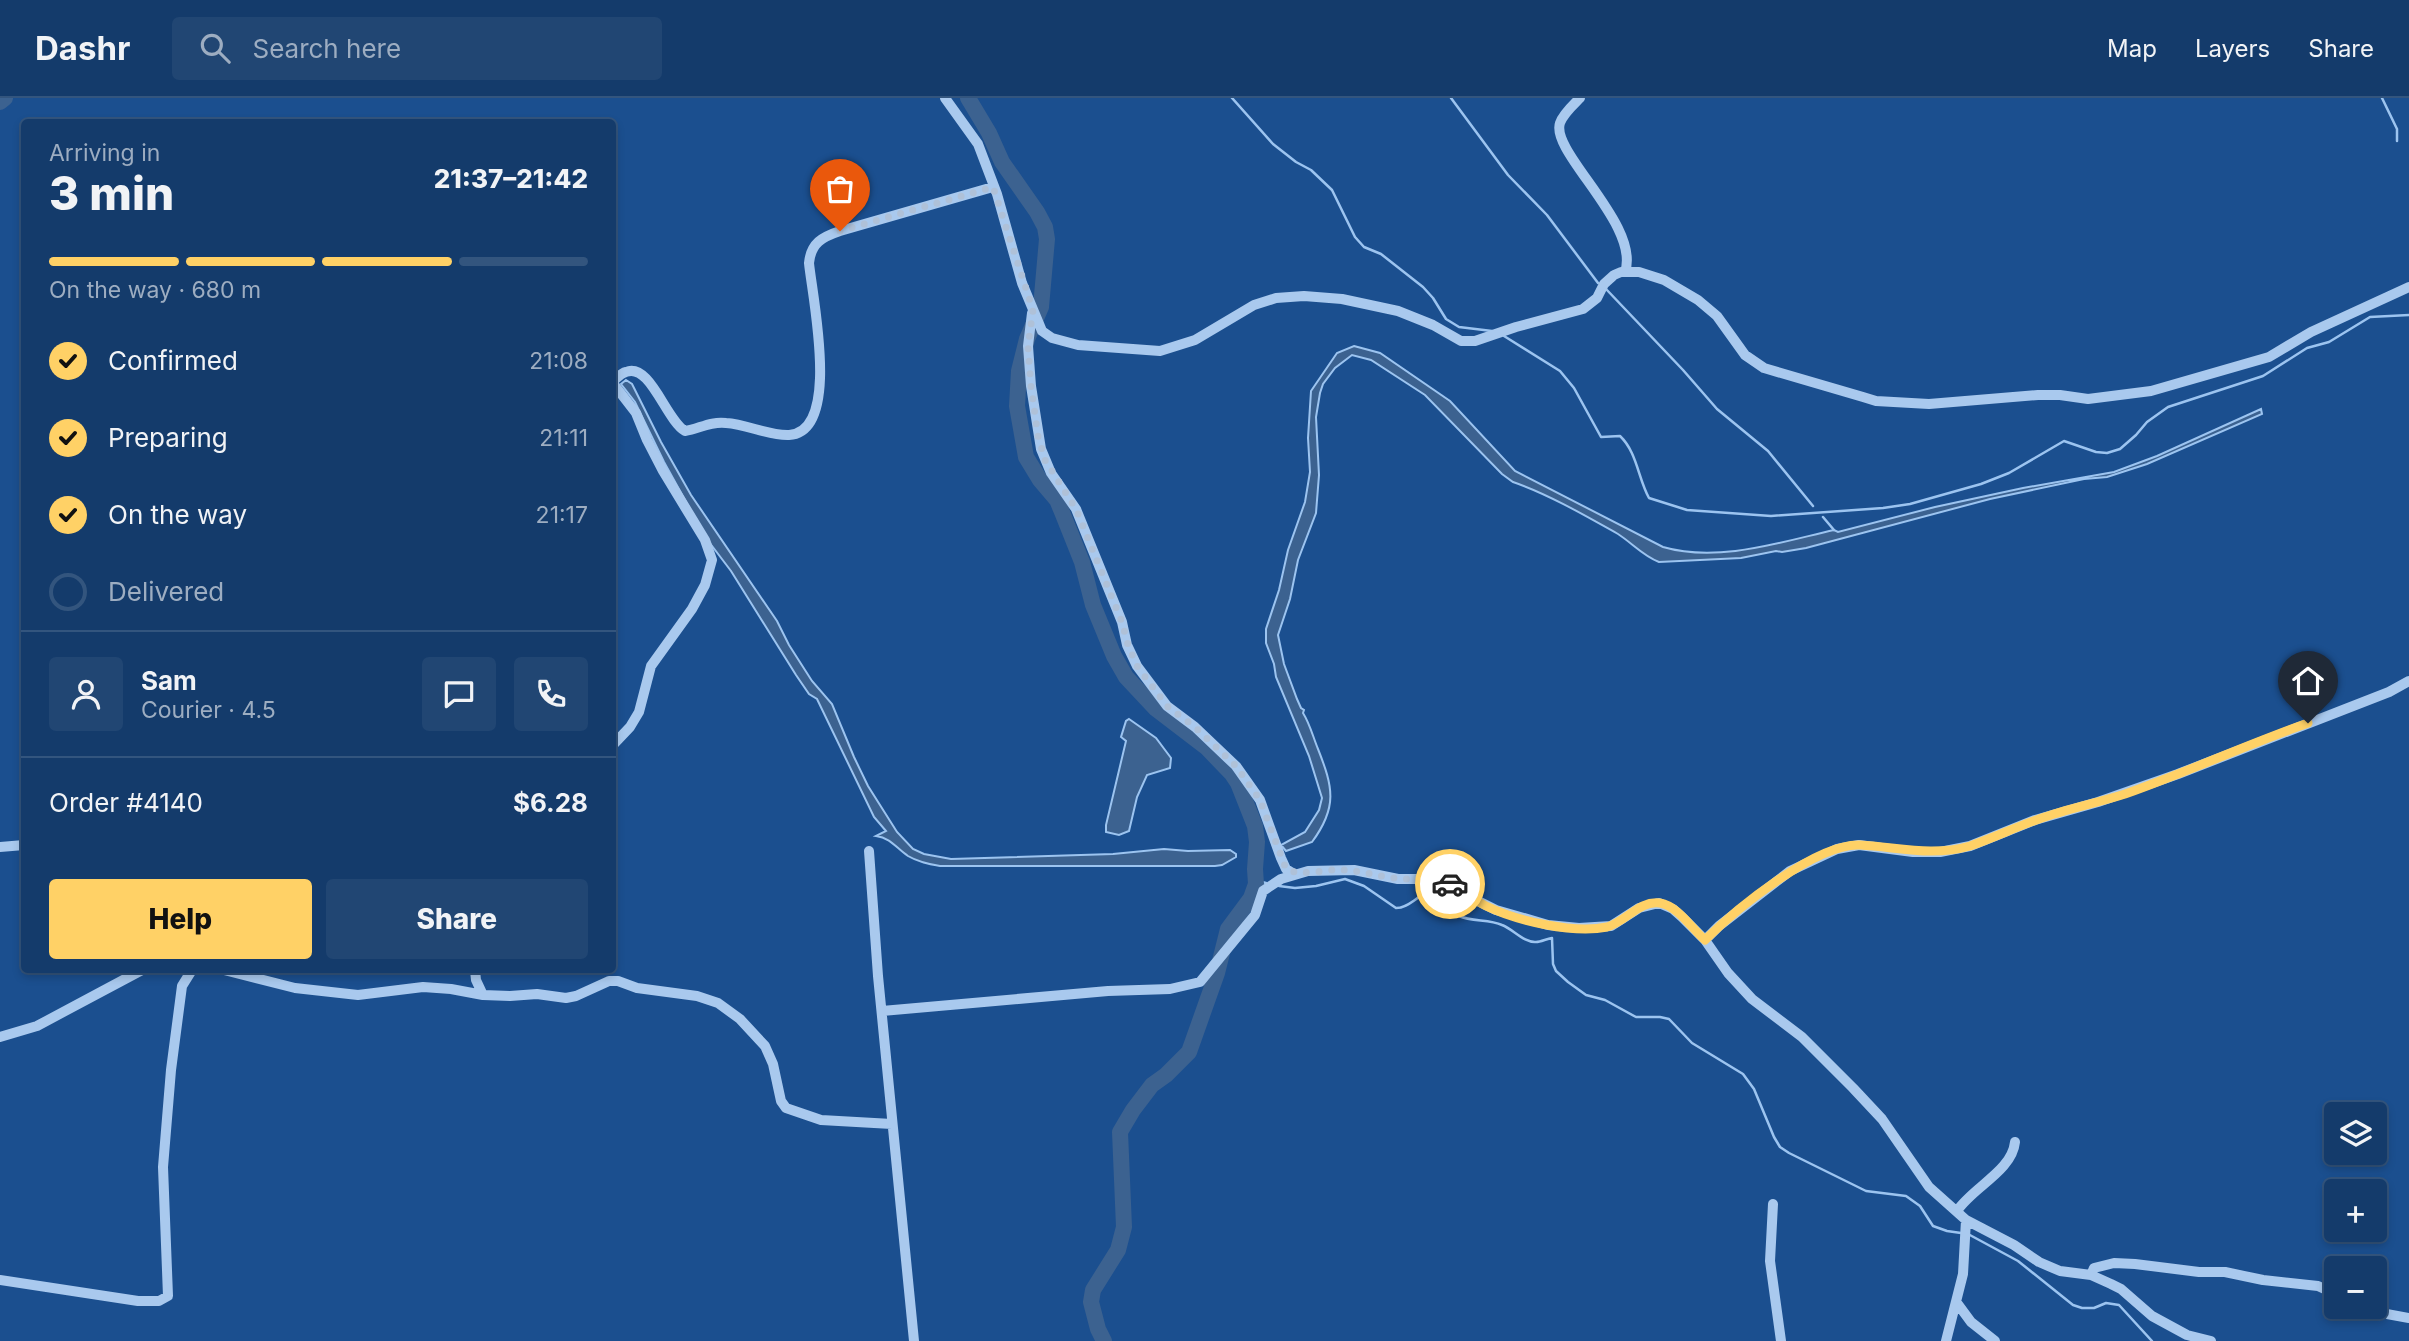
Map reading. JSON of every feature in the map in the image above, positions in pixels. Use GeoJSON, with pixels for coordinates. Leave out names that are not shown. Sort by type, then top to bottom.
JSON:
{"type":"FeatureCollection","features":[{"type":"Feature","properties":{"kind":"street"},"geometry":{"type":"LineString","coordinates":[[945,98],[978,144],[1042,331],[1052,338],[1078,345],[1160,351],[1195,340],[1254,305],[1276,298],[1304,296],[1329,297],[1398,311],[1433,325],[1461,341],[1475,341],[1583,309],[1597,298],[1608,279],[1625,272],[1650,274],[1687,292],[1717,316],[1745,355],[1773,372],[1876,401],[1929,404],[2038,395],[2088,399],[2151,391],[2269,357],[2311,332],[2409,287]]}},
{"type":"Feature","properties":{"kind":"street"},"geometry":{"type":"LineString","coordinates":[[1580,98],[1560,123],[1559,137],[1602,200],[1626,248],[1628,260],[1625,272]]}},
{"type":"Feature","properties":{"kind":"street"},"geometry":{"type":"LineString","coordinates":[[616,379],[625,372],[641,373],[656,391],[672,420],[685,431],[716,422],[780,434],[800,432],[807,428],[817,409],[820,387],[808,263],[813,245],[840,231],[993,187]]}},
{"type":"Feature","properties":{"kind":"street"},"geometry":{"type":"LineString","coordinates":[[1033,310],[1028,346],[1041,449],[1051,473],[1076,509],[1137,666],[1167,706],[1195,727],[1236,766],[1260,800],[1286,869],[1294,874]]}},
{"type":"Feature","properties":{"kind":"street"},"geometry":{"type":"LineString","coordinates":[[616,387],[636,412],[647,440],[705,540],[712,560],[705,585],[692,610],[651,666],[639,712],[616,742]]}},
{"type":"Feature","properties":{"kind":"street"},"geometry":{"type":"LineString","coordinates":[[1705,940],[1790,871],[1837,849],[1859,845],[1913,852],[1940,852],[1970,846],[2035,820],[2108,799],[2178,774],[2389,692],[2409,681]]}},
{"type":"Feature","properties":{"kind":"street"},"geometry":{"type":"LineString","coordinates":[[0,847],[21,845]]}},
{"type":"Feature","properties":{"kind":"street"},"geometry":{"type":"LineString","coordinates":[[869,851],[914,1341]]}},
{"type":"Feature","properties":{"kind":"street"},"geometry":{"type":"LineString","coordinates":[[882,1011],[1072,994],[1170,989],[1200,982],[1255,915],[1263,891],[1294,874],[1320,870],[1341,870],[1398,879],[1438,879],[1496,910],[1548,925],[1579,928],[1611,926],[1639,908],[1659,903],[1673,909],[1705,940],[1728,973],[1752,999],[1802,1037],[1870,1106],[1929,1187],[1966,1220],[2014,1245],[2039,1262],[2060,1271],[2091,1275],[2121,1289],[2152,1317],[2187,1335],[2211,1341]]}},
{"type":"Feature","properties":{"kind":"street"},"geometry":{"type":"LineString","coordinates":[[0,1037],[37,1026],[136,973]]}},
{"type":"Feature","properties":{"kind":"street"},"geometry":{"type":"LineString","coordinates":[[0,1280],[138,1301],[159,1301],[168,1296],[164,1154],[182,986],[190,973]]}},
{"type":"Feature","properties":{"kind":"street"},"geometry":{"type":"LineString","coordinates":[[236,973],[295,988],[332,993],[366,994],[423,987],[483,995],[537,994],[566,998],[609,981],[618,981],[637,988],[697,996],[718,1003],[740,1020],[765,1046],[774,1064],[781,1101],[786,1108],[821,1120],[892,1124]]}},
{"type":"Feature","properties":{"kind":"street"},"geometry":{"type":"LineString","coordinates":[[475,973],[483,995]]}},
{"type":"Feature","properties":{"kind":"street"},"geometry":{"type":"LineString","coordinates":[[1957,1211],[1966,1198],[2006,1164],[2014,1153],[2015,1142]]}},
{"type":"Feature","properties":{"kind":"street"},"geometry":{"type":"LineString","coordinates":[[1773,1204],[1770,1261],[1781,1341]]}},
{"type":"Feature","properties":{"kind":"street"},"geometry":{"type":"LineString","coordinates":[[1946,1341],[1963,1274],[1966,1220]]}},
{"type":"Feature","properties":{"kind":"street"},"geometry":{"type":"LineString","coordinates":[[2091,1275],[2094,1268],[2113,1263],[2225,1272],[2324,1289]]}},
{"type":"Feature","properties":{"kind":"street"},"geometry":{"type":"LineString","coordinates":[[1957,1303],[1971,1322],[1995,1341]]}},
{"type":"Feature","properties":{"kind":"street"},"geometry":{"type":"LineString","coordinates":[[2387,1314],[2409,1318]]}},
{"type":"Feature","properties":{"kind":"water"},"geometry":{"type":"Polygon","coordinates":[[[1354,346],[1380,353],[1450,401],[1515,471],[1663,547],[1705,553],[1749,549],[1834,530],[1838,532],[1935,507],[2114,472],[2157,456],[2261,409],[2262,414],[2147,464],[2107,477],[2084,479],[1990,499],[1806,548],[1741,558],[1659,562],[1618,534],[1580,513],[1513,482],[1425,395],[1371,360],[1352,355],[1335,368],[1320,393],[1316,417],[1319,475],[1316,513],[1298,560],[1290,599],[1278,635],[1284,664],[1327,775],[1330,786],[1329,807],[1326,818],[1312,842],[1286,851],[1281,845],[1305,832],[1319,810],[1322,798],[1309,756],[1276,677],[1266,643],[1266,629],[1288,550],[1305,502],[1310,472],[1308,438],[1311,391],[1337,353],[1354,346]]]}},
{"type":"Feature","properties":{"kind":"water"},"geometry":{"type":"Polygon","coordinates":[[[626,380],[632,384],[691,495],[777,621],[812,681],[832,704],[868,786],[897,832],[913,849],[951,859],[1113,854],[1164,849],[1230,850],[1236,857],[1215,866],[940,866],[912,858],[890,841],[876,836],[886,831],[874,817],[817,699],[809,694],[731,571],[706,538],[635,402],[621,384],[626,380]]]}},
{"type":"Feature","properties":{"kind":"water"},"geometry":{"type":"Polygon","coordinates":[[[1129,719],[1156,738],[1171,758],[1170,768],[1147,775],[1137,797],[1129,831],[1119,835],[1106,832],[1106,825],[1126,741],[1121,737],[1129,719]]]}},
{"type":"Feature","properties":{"kind":"waterway"},"geometry":{"type":"LineString","coordinates":[[0,102],[5,98]]}},
{"type":"Feature","properties":{"kind":"waterway"},"geometry":{"type":"LineString","coordinates":[[968,98],[989,133],[1002,162],[1037,212],[1045,227],[1047,239],[1041,307],[1027,339],[1019,371],[1017,406],[1026,457],[1057,500],[1082,562],[1093,605],[1114,656],[1126,677],[1156,709],[1207,748],[1232,774],[1255,826],[1257,842],[1256,884],[1251,898],[1228,929],[1217,973],[1189,1052],[1152,1085],[1120,1132],[1124,1227],[1118,1250],[1093,1290],[1091,1302],[1104,1341]]}},
{"type":"Feature","properties":{"kind":"waterway"},"geometry":{"type":"LineString","coordinates":[[1232,98],[1273,144],[1311,170],[1332,190],[1355,237],[1364,247],[1381,254],[1423,287],[1446,319],[1459,327],[1492,331]]}},
{"type":"Feature","properties":{"kind":"waterway"},"geometry":{"type":"LineString","coordinates":[[1451,98],[1508,175],[1547,215],[1598,283]]}},
{"type":"Feature","properties":{"kind":"waterway"},"geometry":{"type":"LineString","coordinates":[[2382,98],[2397,129],[2397,141]]}},
{"type":"Feature","properties":{"kind":"waterway"},"geometry":{"type":"LineString","coordinates":[[1606,289],[1717,409],[1768,451],[1813,506]]}},
{"type":"Feature","properties":{"kind":"waterway"},"geometry":{"type":"LineString","coordinates":[[1504,336],[1560,371],[1574,388],[1601,437],[1620,436],[1626,442],[1649,498],[1687,510],[1771,516],[1910,504],[1981,484],[2009,473],[2064,441],[2096,452],[2107,453],[2120,449],[2147,422],[2168,407],[2263,376],[2307,348],[2329,342],[2370,317],[2409,315]]}},
{"type":"Feature","properties":{"kind":"waterway"},"geometry":{"type":"LineString","coordinates":[[1823,517],[1834,530]]}},
{"type":"Feature","properties":{"kind":"waterway"},"geometry":{"type":"LineString","coordinates":[[1255,869],[1262,882],[1266,883]]}},
{"type":"Feature","properties":{"kind":"waterway"},"geometry":{"type":"LineString","coordinates":[[1279,886],[1316,886],[1345,879],[1364,886],[1396,908],[1407,905],[1424,894],[1435,894],[1459,916],[1497,923],[1532,942],[1552,938],[1553,964],[1556,971],[1586,995],[1605,1000],[1636,1017],[1669,1019],[1692,1043],[1743,1074],[1754,1089],[1780,1147],[1866,1191],[1906,1196],[1920,1206],[1933,1226],[1961,1233]]}},
{"type":"Feature","properties":{"kind":"waterway"},"geometry":{"type":"LineString","coordinates":[[1968,1234],[2018,1261],[2073,1305],[2082,1308],[2094,1308],[2106,1303],[2119,1305],[2152,1341]]}},
{"type":"Feature","properties":{"kind":"way so far"},"geometry":{"type":"LineString","coordinates":[[840,231],[993,187],[1022,283],[1033,310],[1028,346],[1041,449],[1051,473],[1076,509],[1137,666],[1167,706],[1195,727],[1236,766],[1260,800],[1286,869],[1294,874],[1320,870],[1354,870],[1398,879],[1438,879],[1450,884]]}},
{"type":"Feature","properties":{"kind":"route"},"geometry":{"type":"LineString","coordinates":[[1450,884],[1496,910],[1534,922],[1579,928],[1611,926],[1639,908],[1659,903],[1673,909],[1705,940],[1790,871],[1837,849],[1859,845],[1913,852],[1940,852],[1970,846],[2052,814],[2128,793],[2308,723]]}}]}
